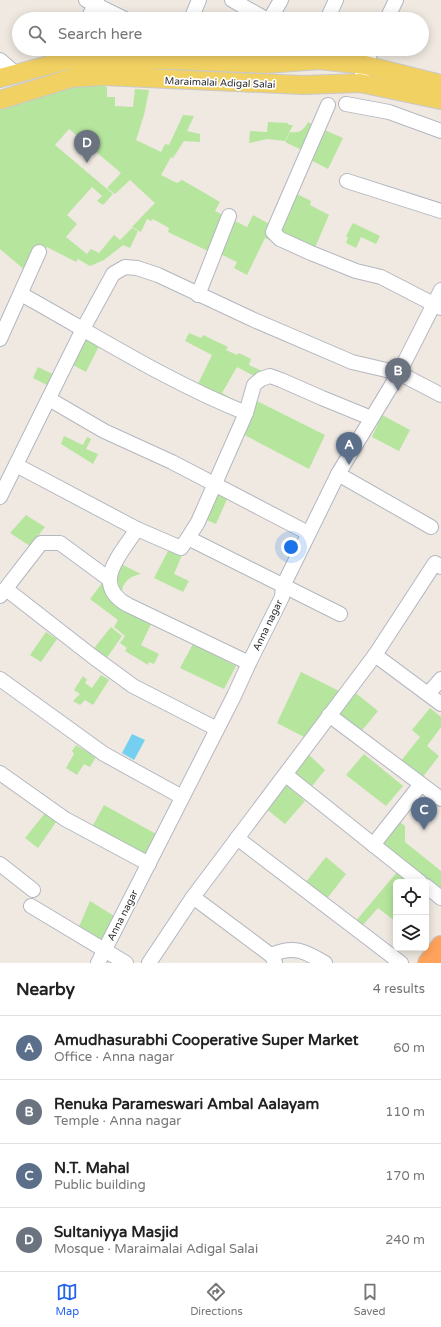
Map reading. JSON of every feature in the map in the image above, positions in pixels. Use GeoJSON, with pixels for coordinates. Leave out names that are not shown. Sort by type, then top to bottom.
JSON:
{"type":"FeatureCollection","features":[{"type":"Feature","properties":{"kind":"highway"},"geometry":{"type":"LineString","coordinates":[[428,963],[441,946]]}},
{"type":"Feature","properties":{"kind":"main road","name":"Maraimalai Adigal Salai"},"geometry":{"type":"LineString","coordinates":[[7,75],[64,56]]}},
{"type":"Feature","properties":{"kind":"main road","name":"Maraimalai Adigal Salai"},"geometry":{"type":"LineString","coordinates":[[252,56],[266,64],[319,60],[365,65],[441,84]]}},
{"type":"Feature","properties":{"kind":"main road","name":"Maraimalai Adigal Salai"},"geometry":{"type":"LineString","coordinates":[[0,100],[72,78],[103,76],[302,86],[360,82],[441,100]]}},
{"type":"Feature","properties":{"kind":"street"},"geometry":{"type":"LineString","coordinates":[[194,12],[199,0]]}},
{"type":"Feature","properties":{"kind":"street"},"geometry":{"type":"LineString","coordinates":[[232,0],[253,12]]}},
{"type":"Feature","properties":{"kind":"street"},"geometry":{"type":"LineString","coordinates":[[274,12],[281,0]]}},
{"type":"Feature","properties":{"kind":"street"},"geometry":{"type":"LineString","coordinates":[[330,12],[336,0]]}},
{"type":"Feature","properties":{"kind":"street"},"geometry":{"type":"LineString","coordinates":[[390,12],[396,0]]}},
{"type":"Feature","properties":{"kind":"street"},"geometry":{"type":"LineString","coordinates":[[90,12],[93,1],[113,12]]}},
{"type":"Feature","properties":{"kind":"street"},"geometry":{"type":"LineString","coordinates":[[360,82],[369,56]]}},
{"type":"Feature","properties":{"kind":"street"},"geometry":{"type":"LineString","coordinates":[[0,60],[7,75]]}},
{"type":"Feature","properties":{"kind":"street"},"geometry":{"type":"LineString","coordinates":[[346,104],[389,112],[441,131]]}},
{"type":"Feature","properties":{"kind":"street"},"geometry":{"type":"LineString","coordinates":[[328,105],[273,232],[280,239],[311,253],[356,271],[381,277],[437,306]]}},
{"type":"Feature","properties":{"kind":"street"},"geometry":{"type":"LineString","coordinates":[[347,181],[441,211]]}},
{"type":"Feature","properties":{"kind":"street"},"geometry":{"type":"LineString","coordinates":[[198,295],[229,216]]}},
{"type":"Feature","properties":{"kind":"street"},"geometry":{"type":"LineString","coordinates":[[0,339],[39,252]]}},
{"type":"Feature","properties":{"kind":"street"},"geometry":{"type":"LineString","coordinates":[[0,497],[83,329],[113,274],[125,267],[137,268],[158,275],[198,295],[352,362],[399,373],[441,395]]}},
{"type":"Feature","properties":{"kind":"street","name":"Anna nagar"},"geometry":{"type":"LineString","coordinates":[[98,963],[218,729],[248,663],[282,597],[283,586],[338,474],[399,373],[437,306],[441,290]]}},
{"type":"Feature","properties":{"kind":"street"},"geometry":{"type":"LineString","coordinates":[[21,294],[217,402],[246,413]]}},
{"type":"Feature","properties":{"kind":"street"},"geometry":{"type":"LineString","coordinates":[[16,465],[137,529],[181,548],[188,538],[215,484],[246,413],[254,385],[261,379],[270,376],[371,418]]}},
{"type":"Feature","properties":{"kind":"street"},"geometry":{"type":"LineString","coordinates":[[49,399],[104,431],[215,484],[308,533]]}},
{"type":"Feature","properties":{"kind":"street"},"geometry":{"type":"LineString","coordinates":[[338,474],[431,527]]}},
{"type":"Feature","properties":{"kind":"street"},"geometry":{"type":"LineString","coordinates":[[137,529],[112,569],[109,578],[111,589],[120,601],[248,663]]}},
{"type":"Feature","properties":{"kind":"street"},"geometry":{"type":"LineString","coordinates":[[188,538],[340,614]]}},
{"type":"Feature","properties":{"kind":"street"},"geometry":{"type":"LineString","coordinates":[[109,578],[60,543],[41,543],[3,593],[133,686],[218,729]]}},
{"type":"Feature","properties":{"kind":"street"},"geometry":{"type":"LineString","coordinates":[[149,963],[193,897],[286,775],[374,655],[435,563],[441,567]]}},
{"type":"Feature","properties":{"kind":"street"},"geometry":{"type":"LineString","coordinates":[[374,655],[441,704]]}},
{"type":"Feature","properties":{"kind":"street"},"geometry":{"type":"LineString","coordinates":[[0,679],[104,754],[182,797]]}},
{"type":"Feature","properties":{"kind":"street"},"geometry":{"type":"LineString","coordinates":[[428,694],[441,679]]}},
{"type":"Feature","properties":{"kind":"street"},"geometry":{"type":"LineString","coordinates":[[329,715],[441,799]]}},
{"type":"Feature","properties":{"kind":"street"},"geometry":{"type":"LineString","coordinates":[[0,773],[65,819],[149,864]]}},
{"type":"Feature","properties":{"kind":"street"},"geometry":{"type":"LineString","coordinates":[[286,775],[416,879]]}},
{"type":"Feature","properties":{"kind":"street"},"geometry":{"type":"LineString","coordinates":[[373,845],[421,784]]}},
{"type":"Feature","properties":{"kind":"street"},"geometry":{"type":"LineString","coordinates":[[237,838],[401,963]]}},
{"type":"Feature","properties":{"kind":"street"},"geometry":{"type":"LineString","coordinates":[[0,865],[33,890]]}},
{"type":"Feature","properties":{"kind":"street"},"geometry":{"type":"LineString","coordinates":[[429,888],[441,898]]}},
{"type":"Feature","properties":{"kind":"street"},"geometry":{"type":"LineString","coordinates":[[193,897],[273,959],[293,948],[310,954],[325,963]]}},
{"type":"Feature","properties":{"kind":"street"},"geometry":{"type":"LineString","coordinates":[[31,906],[126,963]]}},
{"type":"Feature","properties":{"kind":"green space"},"geometry":{"type":"Polygon","coordinates":[[[92,82],[107,87],[107,97],[115,97],[115,106],[133,107],[135,89],[149,90],[144,115],[136,140],[161,152],[165,144],[169,145],[183,115],[194,116],[187,131],[200,134],[200,142],[184,141],[173,158],[171,157],[161,175],[177,183],[182,180],[191,185],[151,221],[147,219],[141,232],[132,227],[155,203],[130,180],[115,194],[107,188],[121,173],[69,129],[55,145],[113,194],[103,205],[97,201],[102,196],[92,187],[67,215],[77,224],[66,237],[87,254],[91,249],[99,253],[114,235],[120,240],[132,228],[138,231],[130,248],[123,245],[104,260],[90,266],[78,259],[76,262],[47,247],[26,271],[0,249],[0,105],[60,87],[92,82]]]}},
{"type":"Feature","properties":{"kind":"green space"},"geometry":{"type":"Polygon","coordinates":[[[268,122],[288,123],[289,125],[293,125],[285,141],[267,139],[249,143],[250,131],[267,132],[268,122]]]}},
{"type":"Feature","properties":{"kind":"green space"},"geometry":{"type":"Polygon","coordinates":[[[308,122],[317,127],[306,152],[285,142],[290,132],[301,131],[308,122]]]}},
{"type":"Feature","properties":{"kind":"green space"},"geometry":{"type":"Polygon","coordinates":[[[320,128],[343,138],[328,169],[307,158],[320,128]]]}},
{"type":"Feature","properties":{"kind":"green space"},"geometry":{"type":"Polygon","coordinates":[[[191,185],[220,202],[215,211],[226,217],[212,253],[168,232],[169,228],[153,219],[191,185]]]}},
{"type":"Feature","properties":{"kind":"green space"},"geometry":{"type":"Polygon","coordinates":[[[293,192],[311,201],[310,205],[329,215],[314,250],[282,236],[278,226],[293,192]]]}},
{"type":"Feature","properties":{"kind":"green space"},"geometry":{"type":"Polygon","coordinates":[[[253,215],[271,225],[276,243],[265,238],[247,275],[234,268],[237,262],[218,253],[231,219],[247,227],[253,215]]]}},
{"type":"Feature","properties":{"kind":"green space"},"geometry":{"type":"Polygon","coordinates":[[[353,223],[380,236],[376,244],[361,237],[356,248],[346,243],[348,238],[346,236],[353,223]]]}},
{"type":"Feature","properties":{"kind":"green space"},"geometry":{"type":"Polygon","coordinates":[[[189,333],[201,338],[203,335],[228,347],[226,350],[237,355],[239,353],[251,359],[249,365],[262,371],[258,378],[237,367],[222,393],[233,399],[230,404],[196,388],[212,355],[185,341],[189,333]]]}},
{"type":"Feature","properties":{"kind":"green space"},"geometry":{"type":"Polygon","coordinates":[[[82,337],[99,346],[86,372],[69,363],[82,337]]]}},
{"type":"Feature","properties":{"kind":"green space"},"geometry":{"type":"Polygon","coordinates":[[[38,367],[57,376],[51,387],[33,378],[38,367]]]}},
{"type":"Feature","properties":{"kind":"green space"},"geometry":{"type":"Polygon","coordinates":[[[255,400],[325,435],[309,469],[239,432],[255,400]]]}},
{"type":"Feature","properties":{"kind":"green space"},"geometry":{"type":"Polygon","coordinates":[[[382,415],[410,430],[399,451],[372,437],[382,415]]]}},
{"type":"Feature","properties":{"kind":"green space"},"geometry":{"type":"Polygon","coordinates":[[[64,436],[83,445],[87,437],[91,439],[86,449],[98,454],[93,464],[61,444],[64,436]]]}},
{"type":"Feature","properties":{"kind":"green space"},"geometry":{"type":"Polygon","coordinates":[[[214,492],[227,499],[216,524],[202,518],[214,492]]]}},
{"type":"Feature","properties":{"kind":"green space"},"geometry":{"type":"Polygon","coordinates":[[[26,515],[45,527],[30,546],[10,533],[26,515]]]}},
{"type":"Feature","properties":{"kind":"green space"},"geometry":{"type":"Polygon","coordinates":[[[169,549],[182,555],[174,574],[189,581],[183,592],[154,578],[169,549]]]}},
{"type":"Feature","properties":{"kind":"green space"},"geometry":{"type":"Polygon","coordinates":[[[121,564],[141,574],[133,576],[127,580],[123,586],[122,593],[118,595],[114,570],[121,564]]]}},
{"type":"Feature","properties":{"kind":"green space"},"geometry":{"type":"Polygon","coordinates":[[[103,582],[153,620],[141,645],[159,654],[154,664],[149,662],[148,665],[125,651],[127,648],[120,643],[125,636],[114,627],[118,620],[90,599],[103,582]]]}},
{"type":"Feature","properties":{"kind":"green space"},"geometry":{"type":"Polygon","coordinates":[[[111,627],[122,636],[104,662],[91,652],[111,627]]]}},
{"type":"Feature","properties":{"kind":"green space"},"geometry":{"type":"Polygon","coordinates":[[[46,632],[57,639],[41,662],[30,655],[46,632]]]}},
{"type":"Feature","properties":{"kind":"green space"},"geometry":{"type":"Polygon","coordinates":[[[193,644],[236,666],[224,689],[180,668],[193,644]]]}},
{"type":"Feature","properties":{"kind":"green space"},"geometry":{"type":"Polygon","coordinates":[[[301,672],[341,692],[308,739],[277,723],[301,672]]]}},
{"type":"Feature","properties":{"kind":"green space"},"geometry":{"type":"Polygon","coordinates":[[[101,675],[109,680],[93,705],[85,700],[80,705],[73,701],[80,694],[74,690],[83,676],[87,680],[85,683],[92,688],[101,675]]]}},
{"type":"Feature","properties":{"kind":"green space"},"geometry":{"type":"Polygon","coordinates":[[[352,690],[378,711],[359,734],[333,714],[352,690]]]}},
{"type":"Feature","properties":{"kind":"green space"},"geometry":{"type":"Polygon","coordinates":[[[430,708],[441,717],[441,727],[427,746],[439,756],[422,778],[400,762],[420,737],[412,730],[430,708]]]}},
{"type":"Feature","properties":{"kind":"green space"},"geometry":{"type":"Polygon","coordinates":[[[76,745],[96,757],[90,767],[84,764],[77,775],[66,768],[74,754],[72,751],[76,745]]]}},
{"type":"Feature","properties":{"kind":"green space"},"geometry":{"type":"Polygon","coordinates":[[[306,752],[325,770],[308,791],[289,775],[306,752]]]}},
{"type":"Feature","properties":{"kind":"green space"},"geometry":{"type":"Polygon","coordinates":[[[364,754],[403,786],[386,806],[346,775],[364,754]]]}},
{"type":"Feature","properties":{"kind":"green space"},"geometry":{"type":"Polygon","coordinates":[[[285,784],[305,801],[285,824],[265,808],[285,784]]]}},
{"type":"Feature","properties":{"kind":"green space"},"geometry":{"type":"Polygon","coordinates":[[[104,805],[156,834],[143,857],[91,829],[104,805]]]}},
{"type":"Feature","properties":{"kind":"green space"},"geometry":{"type":"Polygon","coordinates":[[[46,812],[56,822],[38,848],[25,838],[46,812]]]}},
{"type":"Feature","properties":{"kind":"green space"},"geometry":{"type":"Polygon","coordinates":[[[397,820],[405,826],[405,842],[441,871],[441,892],[429,883],[429,879],[425,879],[379,843],[397,820]]]}},
{"type":"Feature","properties":{"kind":"green space"},"geometry":{"type":"Polygon","coordinates":[[[326,857],[346,874],[326,900],[305,883],[326,857]]]}},
{"type":"Feature","properties":{"kind":"green space"},"geometry":{"type":"Polygon","coordinates":[[[398,871],[409,879],[393,879],[393,919],[378,908],[361,927],[355,922],[398,871]]]}},
{"type":"Feature","properties":{"kind":"green space"},"geometry":{"type":"Polygon","coordinates":[[[90,901],[116,917],[103,941],[78,929],[90,901]]]}},
{"type":"Feature","properties":{"kind":"water"},"geometry":{"type":"Polygon","coordinates":[[[132,734],[145,740],[134,760],[122,753],[132,734]]]}},
{"type":"Feature","properties":{"kind":"place","name":"Sultaniyya Masjid"},"geometry":{"type":"Point","coordinates":[87,163]}},
{"type":"Feature","properties":{"kind":"place","name":"Renuka Parameswari Ambal Aalayam"},"geometry":{"type":"Point","coordinates":[398,391]}},
{"type":"Feature","properties":{"kind":"place","name":"Amudhasurabhi Cooperative Super Market"},"geometry":{"type":"Point","coordinates":[349,465]}},
{"type":"Feature","properties":{"kind":"place","name":"N.T. Mahal"},"geometry":{"type":"Point","coordinates":[424,830]}}]}
